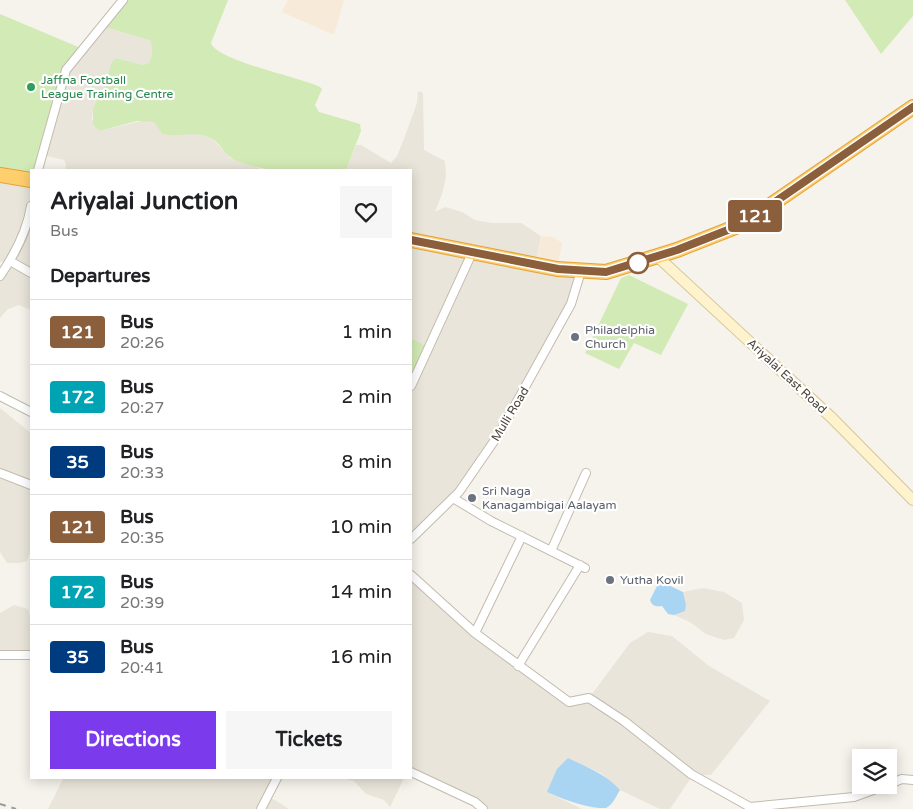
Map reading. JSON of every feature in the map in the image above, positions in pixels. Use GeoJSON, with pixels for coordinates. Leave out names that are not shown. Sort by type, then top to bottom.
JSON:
{"type":"FeatureCollection","features":[{"type":"Feature","properties":{"kind":"highway"},"geometry":{"type":"LineString","coordinates":[[412,240],[558,269],[606,272],[658,256],[743,224],[913,107]]}},
{"type":"Feature","properties":{"kind":"highway"},"geometry":{"type":"LineString","coordinates":[[0,175],[30,180]]}},
{"type":"Feature","properties":{"kind":"street"},"geometry":{"type":"LineString","coordinates":[[38,169],[66,70],[123,0]]}},
{"type":"Feature","properties":{"kind":"street"},"geometry":{"type":"LineString","coordinates":[[0,276],[17,251],[30,212]]}},
{"type":"Feature","properties":{"kind":"street"},"geometry":{"type":"LineString","coordinates":[[412,384],[472,253]]}},
{"type":"Feature","properties":{"kind":"street","name":"Ariyalai East Road"},"geometry":{"type":"LineString","coordinates":[[658,256],[832,418],[913,500]]}},
{"type":"Feature","properties":{"kind":"street"},"geometry":{"type":"LineString","coordinates":[[10,261],[30,273]]}},
{"type":"Feature","properties":{"kind":"street","name":"Mulli Road"},"geometry":{"type":"LineString","coordinates":[[412,538],[453,498],[499,434],[555,337],[571,304],[581,271]]}},
{"type":"Feature","properties":{"kind":"street"},"geometry":{"type":"LineString","coordinates":[[0,396],[30,411]]}},
{"type":"Feature","properties":{"kind":"street"},"geometry":{"type":"LineString","coordinates":[[551,551],[586,472]]}},
{"type":"Feature","properties":{"kind":"street"},"geometry":{"type":"LineString","coordinates":[[0,473],[30,485]]}},
{"type":"Feature","properties":{"kind":"street"},"geometry":{"type":"LineString","coordinates":[[453,498],[522,536],[583,566],[518,666]]}},
{"type":"Feature","properties":{"kind":"street"},"geometry":{"type":"LineString","coordinates":[[475,634],[522,536]]}},
{"type":"Feature","properties":{"kind":"street"},"geometry":{"type":"LineString","coordinates":[[412,575],[475,634],[569,702],[589,698],[607,709],[691,774],[750,807],[854,797],[862,794]]}},
{"type":"Feature","properties":{"kind":"street"},"geometry":{"type":"LineString","coordinates":[[0,655],[30,655]]}},
{"type":"Feature","properties":{"kind":"street"},"geometry":{"type":"LineString","coordinates":[[412,772],[475,802],[483,809]]}},
{"type":"Feature","properties":{"kind":"street"},"geometry":{"type":"LineString","coordinates":[[260,809],[276,779]]}},
{"type":"Feature","properties":{"kind":"street"},"geometry":{"type":"LineString","coordinates":[[897,781],[902,779],[913,780]]}},
{"type":"Feature","properties":{"kind":"shaded area"},"geometry":{"type":"Polygon","coordinates":[[[288,0],[344,0],[334,35],[282,12],[288,0]]]}},
{"type":"Feature","properties":{"kind":"shaded area"},"geometry":{"type":"Polygon","coordinates":[[[102,26],[151,41],[152,55],[149,63],[143,65],[116,58],[93,108],[92,119],[99,131],[146,120],[154,122],[162,134],[194,133],[212,138],[230,158],[261,169],[65,169],[64,160],[42,155],[66,70],[102,26]]]}},
{"type":"Feature","properties":{"kind":"shaded area"},"geometry":{"type":"Polygon","coordinates":[[[418,91],[423,93],[424,150],[445,161],[446,177],[435,212],[445,207],[462,212],[475,220],[492,223],[521,223],[541,236],[535,265],[581,271],[547,350],[459,492],[412,538],[412,371],[414,342],[412,339],[412,169],[346,169],[356,145],[361,145],[391,163],[397,156],[417,103],[418,91]]]}},
{"type":"Feature","properties":{"kind":"shaded area"},"geometry":{"type":"Polygon","coordinates":[[[0,175],[30,180],[30,310],[19,305],[8,309],[0,318],[0,276],[9,261],[0,262],[0,175]]]}},
{"type":"Feature","properties":{"kind":"shaded area"},"geometry":{"type":"Polygon","coordinates":[[[541,236],[553,237],[562,243],[557,269],[535,265],[541,236]]]}},
{"type":"Feature","properties":{"kind":"shaded area"},"geometry":{"type":"Polygon","coordinates":[[[0,408],[30,432],[30,552],[27,561],[7,563],[0,552],[0,408]]]}},
{"type":"Feature","properties":{"kind":"shaded area"},"geometry":{"type":"Polygon","coordinates":[[[412,576],[475,633],[569,702],[589,698],[630,643],[648,632],[672,636],[709,666],[770,701],[711,775],[693,775],[670,809],[660,809],[620,790],[601,773],[568,758],[547,792],[582,809],[483,809],[412,773],[412,576]]]}},
{"type":"Feature","properties":{"kind":"shaded area"},"geometry":{"type":"Polygon","coordinates":[[[703,588],[724,592],[742,603],[744,620],[734,638],[724,640],[706,634],[690,622],[674,615],[685,610],[686,605],[683,592],[703,588]]]}},
{"type":"Feature","properties":{"kind":"shaded area"},"geometry":{"type":"Polygon","coordinates":[[[14,605],[28,609],[30,617],[30,655],[0,655],[0,613],[14,605]]]}},
{"type":"Feature","properties":{"kind":"shaded area"},"geometry":{"type":"Polygon","coordinates":[[[63,779],[276,779],[267,798],[273,799],[289,809],[48,809],[63,779]]]}},
{"type":"Feature","properties":{"kind":"shaded area"},"geometry":{"type":"Polygon","coordinates":[[[346,779],[404,779],[390,807],[384,800],[366,794],[354,781],[346,779]]]}},
{"type":"Feature","properties":{"kind":"green space"},"geometry":{"type":"Polygon","coordinates":[[[123,0],[228,0],[211,43],[217,50],[228,56],[320,87],[322,89],[315,105],[319,112],[360,124],[361,131],[346,169],[260,168],[233,159],[211,138],[192,134],[162,134],[154,122],[137,121],[99,131],[93,124],[93,108],[104,87],[112,62],[116,58],[143,65],[149,63],[152,55],[151,41],[102,26],[123,0]]]}},
{"type":"Feature","properties":{"kind":"green space"},"geometry":{"type":"Polygon","coordinates":[[[845,0],[913,0],[913,16],[881,54],[845,0]]]}},
{"type":"Feature","properties":{"kind":"green space","name":"Jaffna Football League Training Centre"},"geometry":{"type":"Polygon","coordinates":[[[0,14],[83,49],[66,70],[38,169],[30,169],[30,180],[0,175],[0,14]]]}},
{"type":"Feature","properties":{"kind":"green space"},"geometry":{"type":"Polygon","coordinates":[[[629,275],[688,304],[661,355],[634,343],[619,369],[585,353],[621,278],[629,275]]]}},
{"type":"Feature","properties":{"kind":"green space"},"geometry":{"type":"Polygon","coordinates":[[[412,339],[430,348],[412,384],[412,339]]]}},
{"type":"Feature","properties":{"kind":"water"},"geometry":{"type":"Polygon","coordinates":[[[662,582],[683,592],[686,605],[685,611],[674,615],[668,614],[662,606],[652,604],[650,600],[658,584],[662,582]]]}},
{"type":"Feature","properties":{"kind":"water"},"geometry":{"type":"Polygon","coordinates":[[[568,758],[603,776],[620,790],[611,805],[606,808],[592,807],[547,792],[557,769],[568,758]]]}},
{"type":"Feature","properties":{"kind":"railway"},"geometry":{"type":"LineString","coordinates":[[0,804],[16,809]]}},
{"type":"Feature","properties":{"kind":"bus line","name":"121"},"geometry":{"type":"LineString","coordinates":[[412,240],[558,269],[606,272],[677,250],[743,224],[913,107]]}},
{"type":"Feature","properties":{"kind":"place","name":"Jaffna Football League Training Centre"},"geometry":{"type":"Point","coordinates":[31,87]}},
{"type":"Feature","properties":{"kind":"place","name":"Philadelphia Church"},"geometry":{"type":"Point","coordinates":[575,337]}},
{"type":"Feature","properties":{"kind":"place","name":"Sri Naga Kanagambigai Aalayam"},"geometry":{"type":"Point","coordinates":[472,498]}},
{"type":"Feature","properties":{"kind":"place","name":"Yutha Kovil"},"geometry":{"type":"Point","coordinates":[610,580]}}]}
